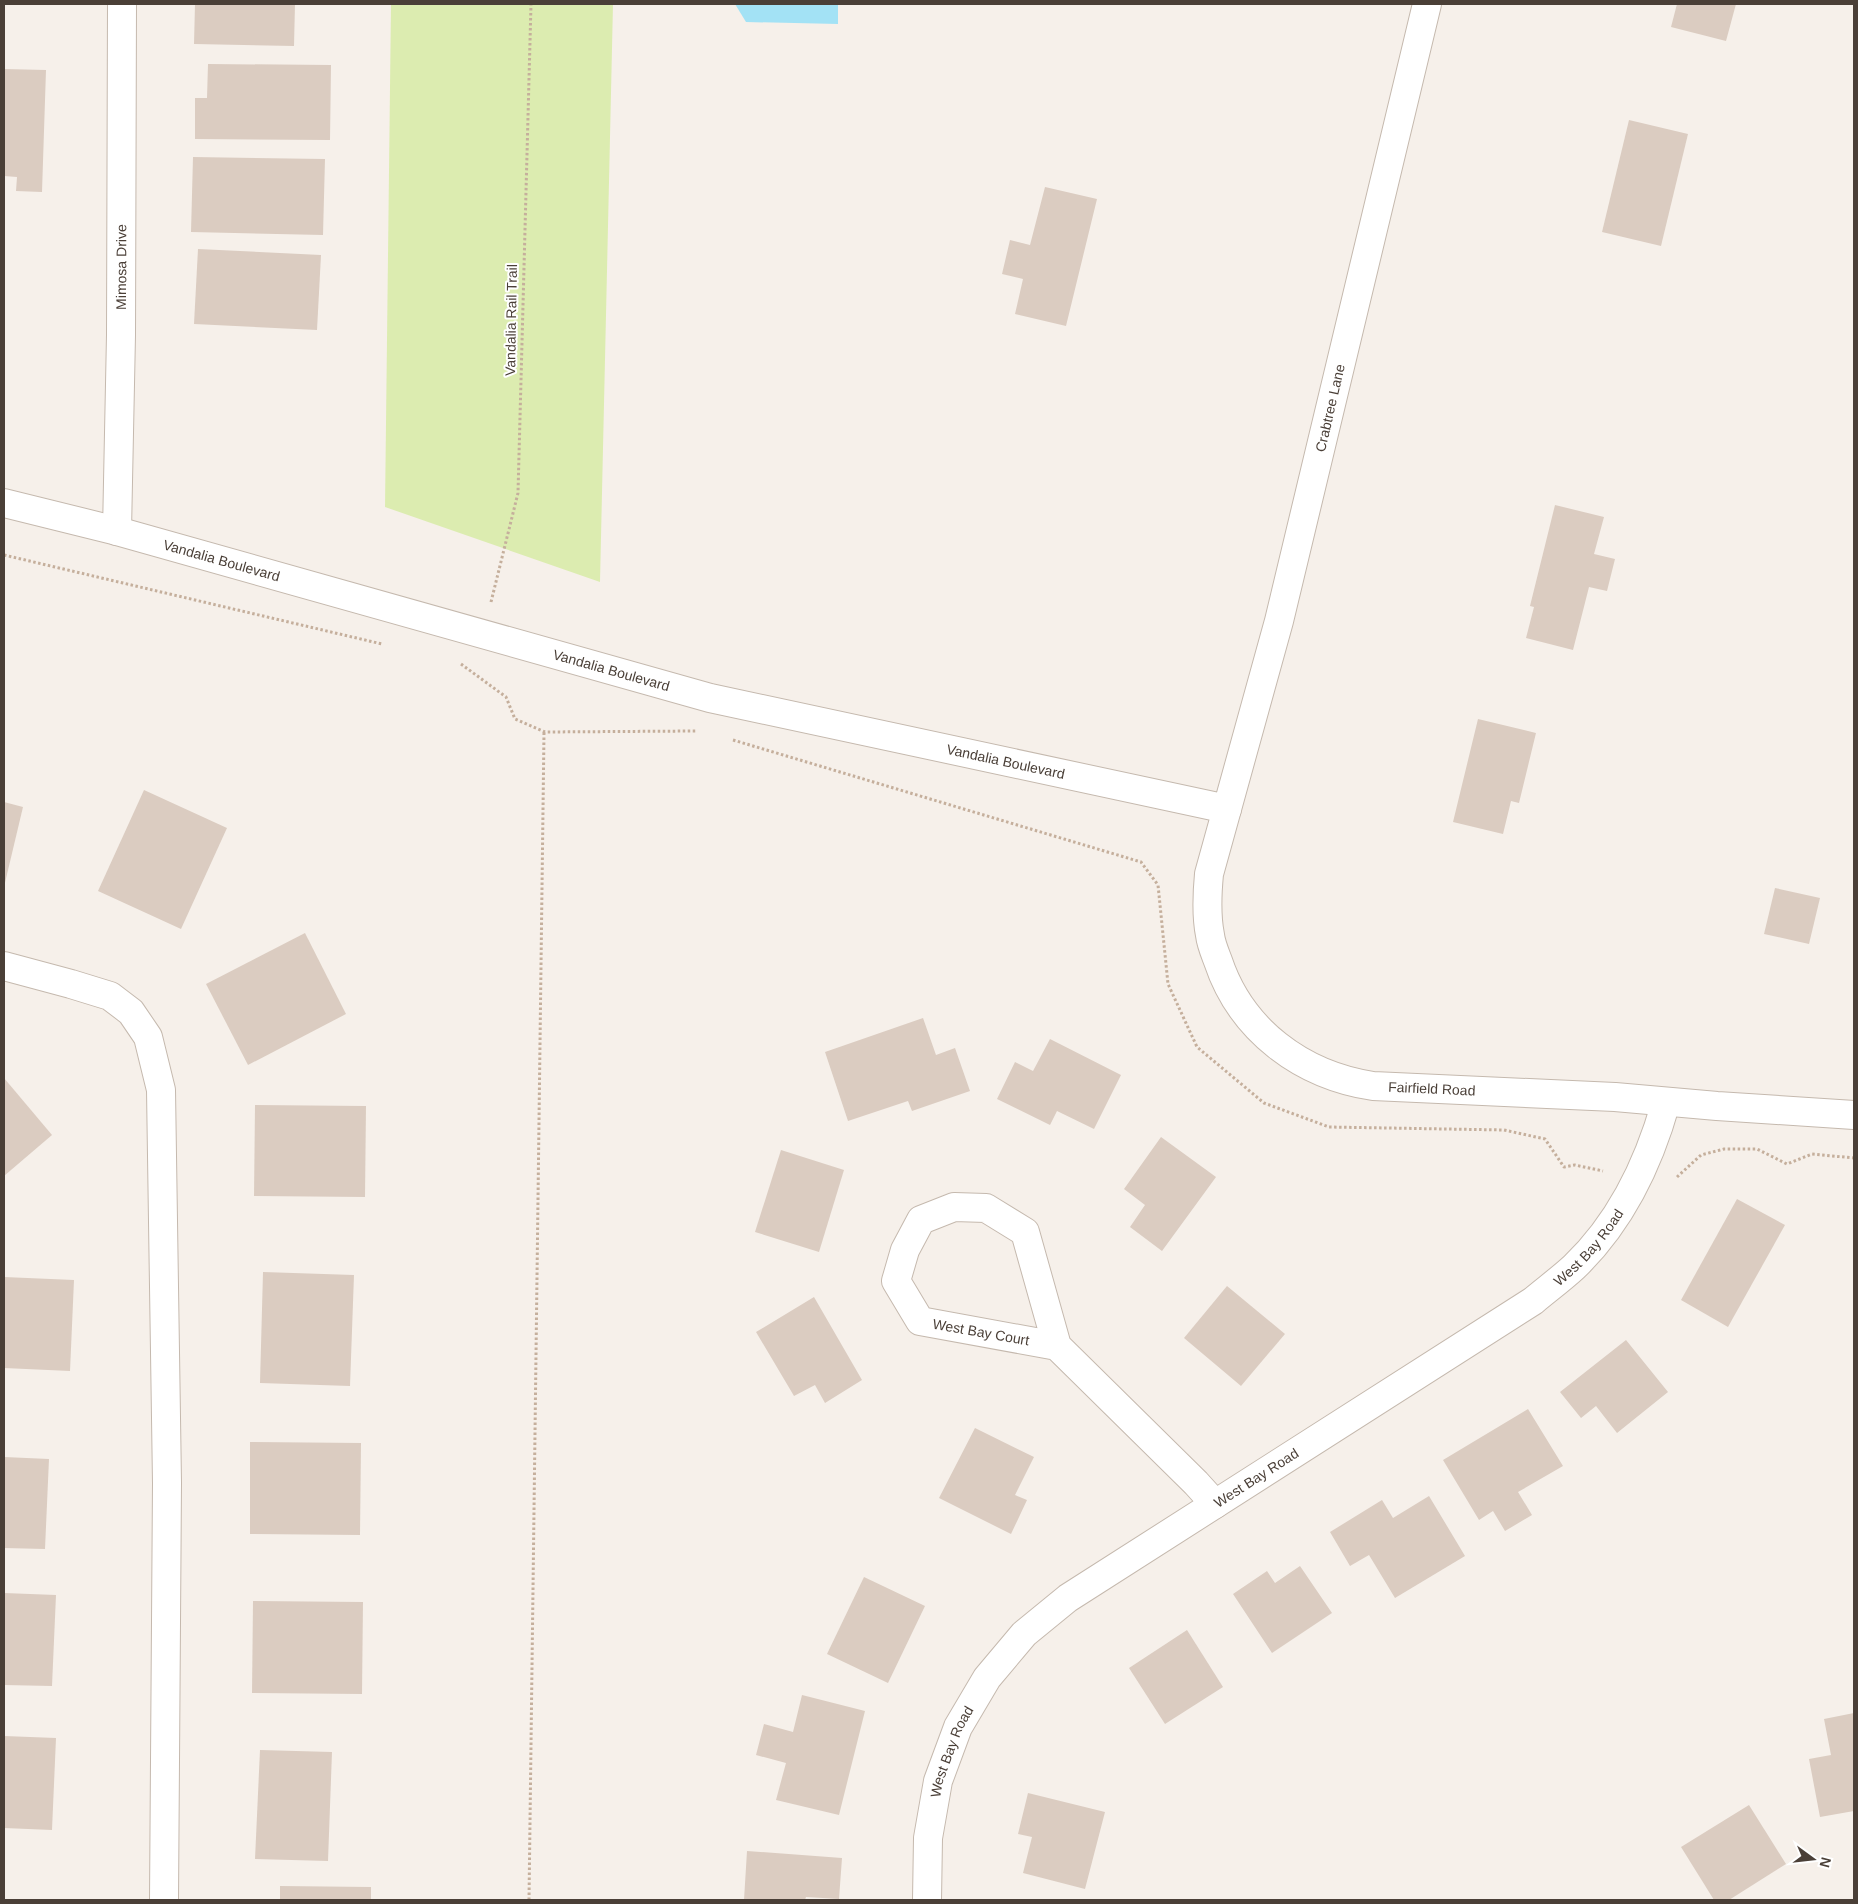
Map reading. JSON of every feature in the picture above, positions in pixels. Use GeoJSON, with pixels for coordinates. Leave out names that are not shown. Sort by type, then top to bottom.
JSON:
{"type":"FeatureCollection","features":[{"type":"Feature","properties":{"kind":"street","name":"Mimosa Drive"},"geometry":{"type":"LineString","coordinates":[[117,530],[121,335],[122,4]]}},
{"type":"Feature","properties":{"kind":"street","name":"Crabtree Lane"},"geometry":{"type":"LineString","coordinates":[[1226,810],[1279,621],[1426,4]]}},
{"type":"Feature","properties":{"kind":"street","name":"Vandalia Boulevard"},"geometry":{"type":"LineString","coordinates":[[4,503],[117,530],[710,698],[1226,810]]}},
{"type":"Feature","properties":{"kind":"street","name":"Fairfield Road"},"geometry":{"type":"LineString","coordinates":[[1226,810],[1209,874],[1207,906],[1210,937],[1225,982],[1241,1009],[1273,1044],[1312,1069],[1373,1086],[1615,1097],[1717,1106],[1854,1114]]}},
{"type":"Feature","properties":{"kind":"street"},"geometry":{"type":"LineString","coordinates":[[4,966],[110,996],[131,1012],[148,1037],[160,1090],[167,1484],[164,1900]]}},
{"type":"Feature","properties":{"kind":"street","name":"West Bay Road"},"geometry":{"type":"LineString","coordinates":[[927,1900],[928,1838],[938,1781],[958,1727],[986,1678],[1024,1634],[1068,1598],[1533,1301],[1574,1266],[1611,1225],[1639,1179],[1659,1128],[1666,1102]]}},
{"type":"Feature","properties":{"kind":"street","name":"West Bay Court"},"geometry":{"type":"LineString","coordinates":[[1057,1346],[920,1321],[896,1281],[904,1250],[921,1220],[954,1207],[986,1208],[1025,1232],[1057,1346],[1215,1504]]}},
{"type":"Feature","properties":{"kind":"path","name":"Vandalia Rail Trail"},"geometry":{"type":"LineString","coordinates":[[471,672],[484,633],[518,493],[531,4]]}},
{"type":"Feature","properties":{"kind":"path"},"geometry":{"type":"LineString","coordinates":[[4,555],[388,645]]}},
{"type":"Feature","properties":{"kind":"path"},"geometry":{"type":"LineString","coordinates":[[456,661],[506,697],[514,719],[545,732],[529,1900]]}},
{"type":"Feature","properties":{"kind":"green space"},"geometry":{"type":"Polygon","coordinates":[[[391,4],[613,4],[600,582],[385,507],[391,4]]]}},
{"type":"Feature","properties":{"kind":"water"},"geometry":{"type":"Polygon","coordinates":[[[735,4],[838,4],[838,24],[746,22],[735,4]]]}},
{"type":"Feature","properties":{"kind":"building"},"geometry":{"type":"Polygon","coordinates":[[[195,4],[295,4],[294,46],[194,44],[195,4]]]}},
{"type":"Feature","properties":{"kind":"building"},"geometry":{"type":"Polygon","coordinates":[[[1677,4],[1736,4],[1726,41],[1671,27],[1677,4]]]}},
{"type":"Feature","properties":{"kind":"building"},"geometry":{"type":"Polygon","coordinates":[[[208,64],[331,65],[330,140],[195,139],[195,98],[207,98],[208,64]]]}},
{"type":"Feature","properties":{"kind":"building"},"geometry":{"type":"Polygon","coordinates":[[[4,69],[46,70],[42,192],[16,191],[17,177],[4,176],[4,69]]]}},
{"type":"Feature","properties":{"kind":"building"},"geometry":{"type":"Polygon","coordinates":[[[1629,120],[1688,134],[1661,246],[1602,232],[1629,120]]]}},
{"type":"Feature","properties":{"kind":"building"},"geometry":{"type":"Polygon","coordinates":[[[193,157],[325,159],[323,235],[191,232],[193,157]]]}},
{"type":"Feature","properties":{"kind":"building"},"geometry":{"type":"Polygon","coordinates":[[[1045,187],[1097,199],[1066,326],[1015,314],[1023,279],[1002,274],[1010,240],[1030,245],[1045,187]]]}},
{"type":"Feature","properties":{"kind":"building"},"geometry":{"type":"Polygon","coordinates":[[[198,249],[321,255],[317,330],[194,324],[198,249]]]}},
{"type":"Feature","properties":{"kind":"building"},"geometry":{"type":"Polygon","coordinates":[[[1555,505],[1604,517],[1594,554],[1615,559],[1607,591],[1589,587],[1573,650],[1526,638],[1534,607],[1530,606],[1555,505]]]}},
{"type":"Feature","properties":{"kind":"building"},"geometry":{"type":"Polygon","coordinates":[[[1478,719],[1536,733],[1519,803],[1511,801],[1503,834],[1453,822],[1478,719]]]}},
{"type":"Feature","properties":{"kind":"building"},"geometry":{"type":"Polygon","coordinates":[[[144,790],[227,828],[181,929],[98,891],[144,790]]]}},
{"type":"Feature","properties":{"kind":"building"},"geometry":{"type":"Polygon","coordinates":[[[4,802],[23,807],[4,887],[4,802]]]}},
{"type":"Feature","properties":{"kind":"building"},"geometry":{"type":"Polygon","coordinates":[[[1775,888],[1820,898],[1809,944],[1764,934],[1775,888]]]}},
{"type":"Feature","properties":{"kind":"building"},"geometry":{"type":"Polygon","coordinates":[[[305,933],[346,1014],[248,1065],[206,984],[305,933]]]}},
{"type":"Feature","properties":{"kind":"building"},"geometry":{"type":"Polygon","coordinates":[[[923,1018],[936,1055],[955,1048],[970,1091],[912,1111],[908,1101],[848,1121],[825,1052],[923,1018]]]}},
{"type":"Feature","properties":{"kind":"building"},"geometry":{"type":"Polygon","coordinates":[[[1050,1039],[1121,1075],[1094,1129],[1057,1111],[1050,1125],[997,1099],[1015,1062],[1033,1071],[1050,1039]]]}},
{"type":"Feature","properties":{"kind":"building"},"geometry":{"type":"Polygon","coordinates":[[[4,1078],[52,1135],[4,1176],[4,1078]]]}},
{"type":"Feature","properties":{"kind":"building"},"geometry":{"type":"Polygon","coordinates":[[[255,1105],[366,1106],[365,1197],[254,1196],[255,1105]]]}},
{"type":"Feature","properties":{"kind":"building"},"geometry":{"type":"Polygon","coordinates":[[[1161,1137],[1216,1177],[1162,1251],[1130,1227],[1145,1205],[1124,1189],[1161,1137]]]}},
{"type":"Feature","properties":{"kind":"building"},"geometry":{"type":"Polygon","coordinates":[[[781,1150],[844,1170],[819,1252],[755,1232],[781,1150]]]}},
{"type":"Feature","properties":{"kind":"building"},"geometry":{"type":"Polygon","coordinates":[[[1737,1199],[1785,1225],[1728,1327],[1681,1300],[1737,1199]]]}},
{"type":"Feature","properties":{"kind":"building"},"geometry":{"type":"Polygon","coordinates":[[[263,1272],[354,1275],[350,1386],[260,1383],[263,1272]]]}},
{"type":"Feature","properties":{"kind":"building"},"geometry":{"type":"Polygon","coordinates":[[[4,1277],[74,1280],[70,1371],[4,1368],[4,1277]]]}},
{"type":"Feature","properties":{"kind":"building"},"geometry":{"type":"Polygon","coordinates":[[[1227,1286],[1285,1334],[1241,1386],[1184,1338],[1227,1286]]]}},
{"type":"Feature","properties":{"kind":"building"},"geometry":{"type":"Polygon","coordinates":[[[814,1297],[862,1380],[825,1403],[815,1385],[794,1396],[756,1332],[814,1297]]]}},
{"type":"Feature","properties":{"kind":"building"},"geometry":{"type":"Polygon","coordinates":[[[1626,1340],[1668,1392],[1617,1433],[1596,1406],[1581,1418],[1560,1392],[1626,1340]]]}},
{"type":"Feature","properties":{"kind":"building"},"geometry":{"type":"Polygon","coordinates":[[[1528,1409],[1563,1466],[1518,1492],[1532,1515],[1505,1531],[1493,1511],[1479,1520],[1443,1460],[1528,1409]]]}},
{"type":"Feature","properties":{"kind":"building"},"geometry":{"type":"Polygon","coordinates":[[[975,1428],[1034,1457],[1015,1495],[1027,1500],[1011,1534],[939,1498],[975,1428]]]}},
{"type":"Feature","properties":{"kind":"building"},"geometry":{"type":"Polygon","coordinates":[[[250,1442],[361,1443],[360,1535],[250,1534],[250,1442]]]}},
{"type":"Feature","properties":{"kind":"building"},"geometry":{"type":"Polygon","coordinates":[[[4,1457],[49,1459],[45,1549],[4,1548],[4,1457]]]}},
{"type":"Feature","properties":{"kind":"building"},"geometry":{"type":"Polygon","coordinates":[[[1429,1496],[1465,1556],[1395,1598],[1369,1555],[1350,1566],[1330,1532],[1382,1500],[1393,1518],[1429,1496]]]}},
{"type":"Feature","properties":{"kind":"building"},"geometry":{"type":"Polygon","coordinates":[[[1300,1566],[1332,1613],[1272,1653],[1233,1594],[1267,1571],[1275,1583],[1300,1566]]]}},
{"type":"Feature","properties":{"kind":"building"},"geometry":{"type":"Polygon","coordinates":[[[864,1577],[925,1606],[888,1683],[827,1654],[864,1577]]]}},
{"type":"Feature","properties":{"kind":"building"},"geometry":{"type":"Polygon","coordinates":[[[4,1593],[56,1595],[52,1686],[4,1685],[4,1593]]]}},
{"type":"Feature","properties":{"kind":"building"},"geometry":{"type":"Polygon","coordinates":[[[253,1601],[363,1602],[362,1694],[252,1693],[253,1601]]]}},
{"type":"Feature","properties":{"kind":"building"},"geometry":{"type":"Polygon","coordinates":[[[1187,1630],[1223,1687],[1165,1724],[1129,1668],[1187,1630]]]}},
{"type":"Feature","properties":{"kind":"building"},"geometry":{"type":"Polygon","coordinates":[[[802,1695],[865,1711],[839,1815],[776,1800],[786,1763],[756,1755],[764,1724],[793,1732],[802,1695]]]}},
{"type":"Feature","properties":{"kind":"building"},"geometry":{"type":"Polygon","coordinates":[[[1854,1713],[1854,1811],[1820,1817],[1809,1759],[1831,1755],[1824,1719],[1854,1713]]]}},
{"type":"Feature","properties":{"kind":"building"},"geometry":{"type":"Polygon","coordinates":[[[4,1736],[56,1738],[52,1830],[4,1828],[4,1736]]]}},
{"type":"Feature","properties":{"kind":"building"},"geometry":{"type":"Polygon","coordinates":[[[260,1750],[332,1752],[328,1861],[255,1859],[260,1750]]]}},
{"type":"Feature","properties":{"kind":"building"},"geometry":{"type":"Polygon","coordinates":[[[1028,1793],[1105,1812],[1085,1889],[1023,1873],[1032,1837],[1018,1834],[1028,1793]]]}},
{"type":"Feature","properties":{"kind":"building"},"geometry":{"type":"Polygon","coordinates":[[[1749,1805],[1786,1864],[1729,1900],[1714,1900],[1681,1847],[1749,1805]]]}},
{"type":"Feature","properties":{"kind":"building"},"geometry":{"type":"Polygon","coordinates":[[[747,1851],[842,1858],[839,1899],[806,1897],[805,1900],[744,1900],[747,1851]]]}},
{"type":"Feature","properties":{"kind":"building"},"geometry":{"type":"Polygon","coordinates":[[[280,1886],[371,1887],[371,1900],[280,1900],[280,1886]]]}}]}
